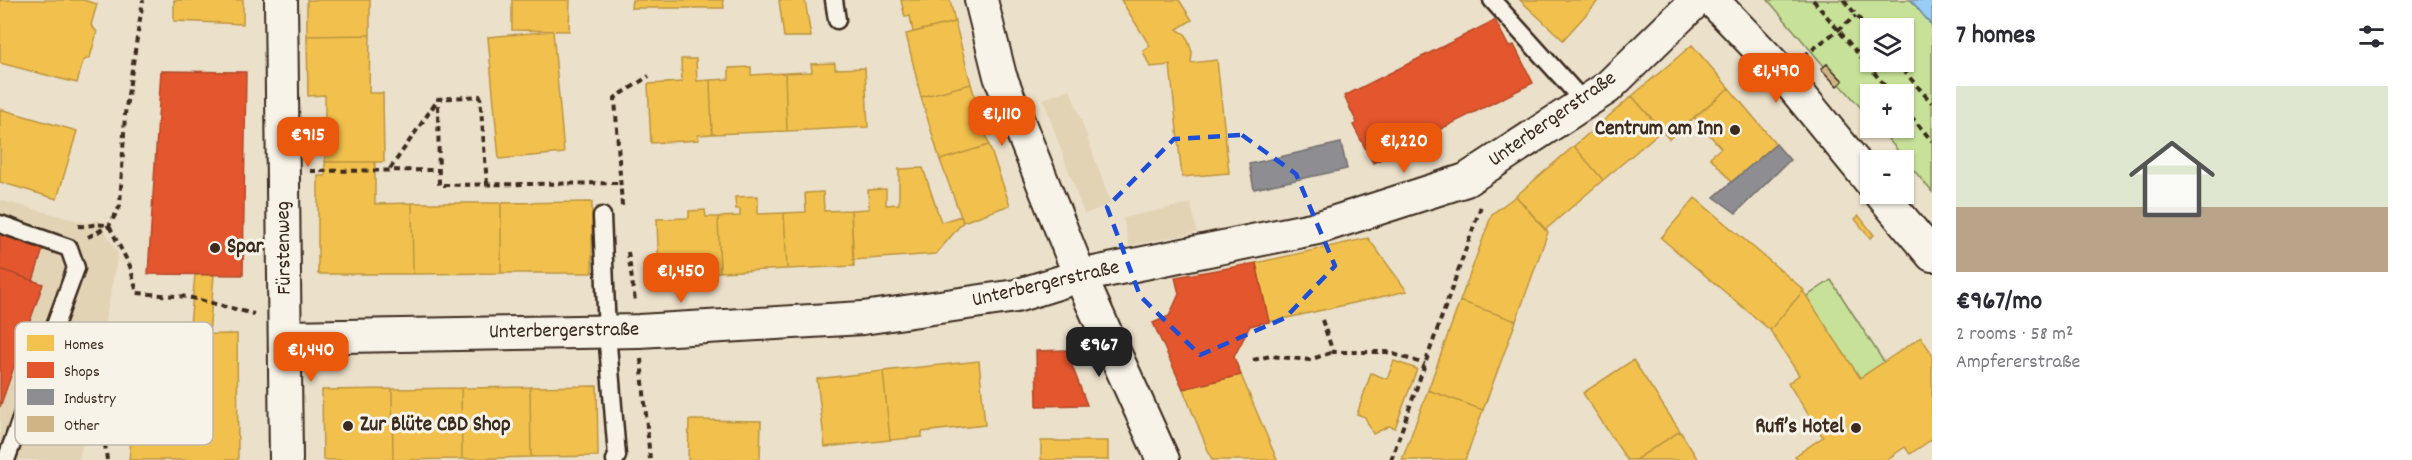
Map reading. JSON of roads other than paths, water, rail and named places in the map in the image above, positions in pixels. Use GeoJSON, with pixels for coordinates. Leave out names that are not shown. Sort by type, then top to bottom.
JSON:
{"type":"FeatureCollection","features":[{"type":"Feature","properties":{"kind":"street","name":"Fürstenweg"},"geometry":{"type":"LineString","coordinates":[[281,0],[286,460]]}},
{"type":"Feature","properties":{"kind":"street"},"geometry":{"type":"LineString","coordinates":[[981,0],[1000,76],[1080,276],[1164,460]]}},
{"type":"Feature","properties":{"kind":"street","name":"Unterbergerstraße"},"geometry":{"type":"LineString","coordinates":[[286,337],[639,331],[863,318],[1016,296],[1080,276],[1317,228],[1466,180],[1607,88],[1697,0]]}},
{"type":"Feature","properties":{"kind":"street"},"geometry":{"type":"LineString","coordinates":[[1712,0],[1782,73],[1860,169]]}},
{"type":"Feature","properties":{"kind":"street"},"geometry":{"type":"LineString","coordinates":[[1889,204],[1932,255]]}},
{"type":"Feature","properties":{"kind":"lane"},"geometry":{"type":"LineString","coordinates":[[834,0],[837,20]]}},
{"type":"Feature","properties":{"kind":"lane"},"geometry":{"type":"LineString","coordinates":[[1492,0],[1584,102]]}},
{"type":"Feature","properties":{"kind":"lane"},"geometry":{"type":"LineString","coordinates":[[602,216],[607,332],[617,456],[615,460]]}},
{"type":"Feature","properties":{"kind":"lane"},"geometry":{"type":"LineString","coordinates":[[0,224],[69,248],[76,268],[56,322]]}},
{"type":"Feature","properties":{"kind":"lane"},"geometry":{"type":"LineString","coordinates":[[6,460],[15,435]]}},
{"type":"Feature","properties":{"kind":"water"},"geometry":{"type":"Polygon","coordinates":[[[1911,0],[1932,0],[1932,26],[1911,0]]]}},
{"type":"Feature","properties":{"kind":"place","name":"Centrum am Inn"},"geometry":{"type":"Point","coordinates":[1735,130]}},
{"type":"Feature","properties":{"kind":"place","name":"Spar"},"geometry":{"type":"Point","coordinates":[215,248]}},
{"type":"Feature","properties":{"kind":"place","name":"Zur Blüte CBD Shop"},"geometry":{"type":"Point","coordinates":[348,426]}},
{"type":"Feature","properties":{"kind":"place","name":"Rufi’s Hotel"},"geometry":{"type":"Point","coordinates":[1856,428]}}]}
